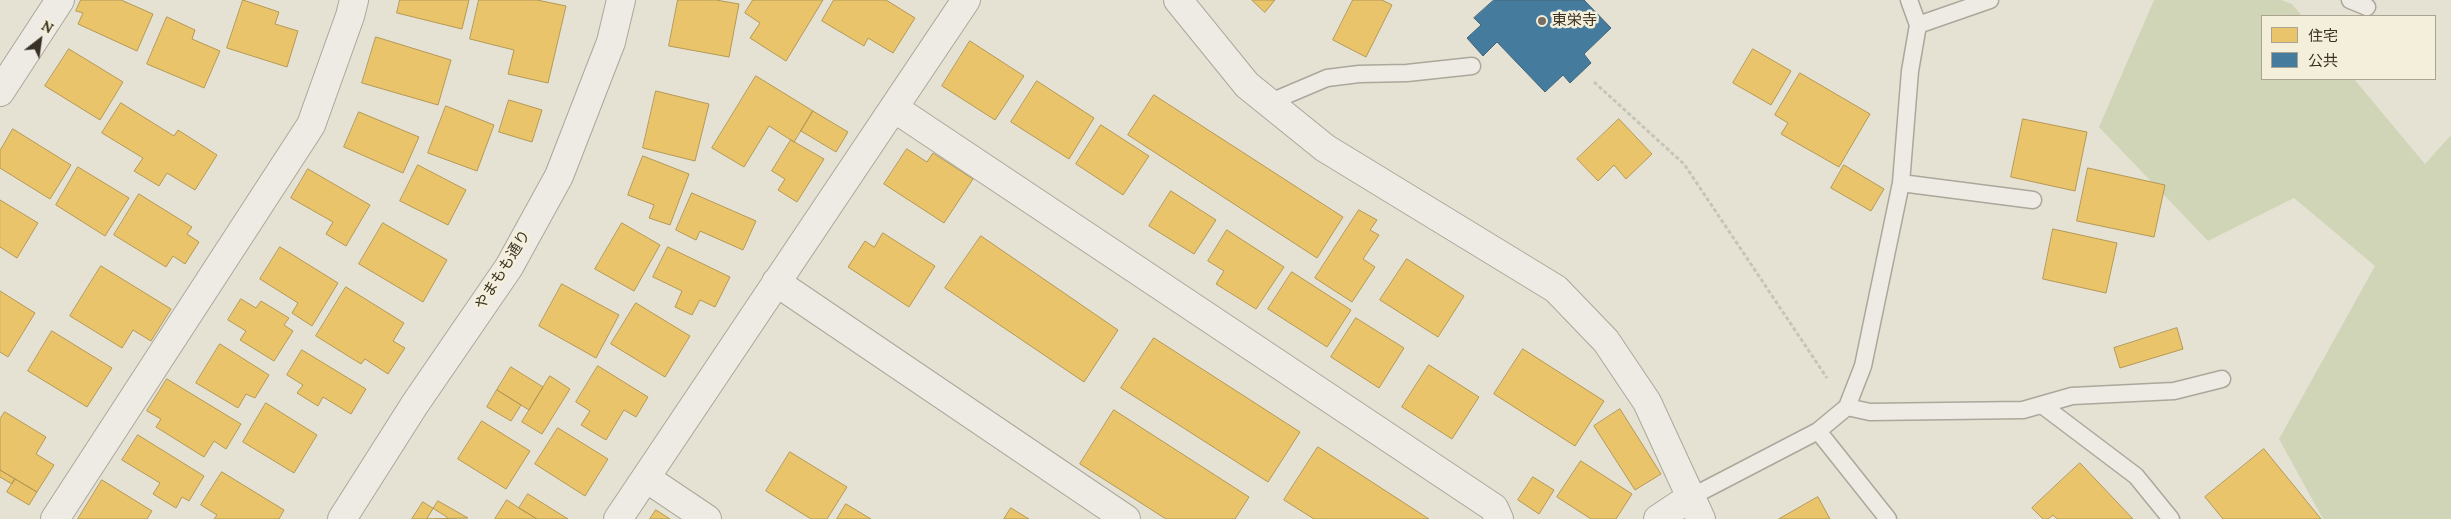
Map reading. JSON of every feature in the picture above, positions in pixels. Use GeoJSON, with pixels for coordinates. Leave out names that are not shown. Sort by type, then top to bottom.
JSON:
{"type":"FeatureCollection","features":[{"type":"Feature","properties":{"kind":"street"},"geometry":{"type":"LineString","coordinates":[[0,92],[60,0]]}},
{"type":"Feature","properties":{"kind":"street"},"geometry":{"type":"LineString","coordinates":[[55,519],[311,125],[354,0]]}},
{"type":"Feature","properties":{"kind":"street","name":"やまもも通り"},"geometry":{"type":"LineString","coordinates":[[342,519],[415,404],[509,266],[558,176],[611,42],[621,0]]}},
{"type":"Feature","properties":{"kind":"street"},"geometry":{"type":"LineString","coordinates":[[618,519],[966,0]]}},
{"type":"Feature","properties":{"kind":"street"},"geometry":{"type":"LineString","coordinates":[[1178,0],[1247,85],[1325,148],[1556,289],[1606,341],[1647,402],[1696,508],[1658,519]]}},
{"type":"Feature","properties":{"kind":"street"},"geometry":{"type":"LineString","coordinates":[[894,108],[1494,508],[1499,519]]}},
{"type":"Feature","properties":{"kind":"street"},"geometry":{"type":"LineString","coordinates":[[776,282],[1126,519]]}},
{"type":"Feature","properties":{"kind":"street"},"geometry":{"type":"LineString","coordinates":[[646,478],[707,519]]}},
{"type":"Feature","properties":{"kind":"lane"},"geometry":{"type":"LineString","coordinates":[[1696,508],[1818,431],[1847,407],[1863,366],[1901,183],[1910,71],[1918,25],[1908,0]]}},
{"type":"Feature","properties":{"kind":"lane"},"geometry":{"type":"LineString","coordinates":[[1918,25],[1990,0]]}},
{"type":"Feature","properties":{"kind":"lane"},"geometry":{"type":"LineString","coordinates":[[2350,0],[2367,7]]}},
{"type":"Feature","properties":{"kind":"lane"},"geometry":{"type":"LineString","coordinates":[[1268,102],[1327,78],[1359,74],[1407,73],[1472,66]]}},
{"type":"Feature","properties":{"kind":"lane"},"geometry":{"type":"LineString","coordinates":[[1901,183],[2032,200]]}},
{"type":"Feature","properties":{"kind":"lane"},"geometry":{"type":"LineString","coordinates":[[1847,407],[1870,412],[2023,410],[2072,396],[2174,391],[2222,379]]}},
{"type":"Feature","properties":{"kind":"lane"},"geometry":{"type":"LineString","coordinates":[[2042,405],[2136,476],[2171,519]]}},
{"type":"Feature","properties":{"kind":"lane"},"geometry":{"type":"LineString","coordinates":[[1818,431],[1888,519]]}},
{"type":"Feature","properties":{"kind":"path"},"geometry":{"type":"LineString","coordinates":[[1594,82],[1684,164],[1847,407]]}},
{"type":"Feature","properties":{"kind":"green space"},"geometry":{"type":"Polygon","coordinates":[[[2154,0],[2281,0],[2292,4],[2301,15],[2261,15],[2261,80],[2355,80],[2425,164],[2451,135],[2451,519],[2323,519],[2279,439],[2375,266],[2294,198],[2208,241],[2099,127],[2154,0]]]}},
{"type":"Feature","properties":{"kind":"building: 住宅"},"geometry":{"type":"Polygon","coordinates":[[[81,0],[121,0],[153,14],[137,51],[78,24],[83,13],[76,11],[81,0]]]}},
{"type":"Feature","properties":{"kind":"building: 住宅"},"geometry":{"type":"Polygon","coordinates":[[[243,0],[279,12],[275,24],[298,31],[287,67],[227,48],[243,0]]]}},
{"type":"Feature","properties":{"kind":"building: 住宅"},"geometry":{"type":"Polygon","coordinates":[[[400,0],[469,0],[462,29],[397,13],[400,0]]]}},
{"type":"Feature","properties":{"kind":"building: 住宅"},"geometry":{"type":"Polygon","coordinates":[[[479,0],[537,0],[566,6],[548,83],[508,74],[514,50],[470,39],[479,0]]]}},
{"type":"Feature","properties":{"kind":"building: 住宅"},"geometry":{"type":"Polygon","coordinates":[[[678,0],[716,0],[739,4],[729,57],[669,46],[678,0]]]}},
{"type":"Feature","properties":{"kind":"building: 住宅"},"geometry":{"type":"Polygon","coordinates":[[[753,0],[823,0],[786,61],[750,38],[760,23],[745,13],[753,0]]]}},
{"type":"Feature","properties":{"kind":"building: 住宅"},"geometry":{"type":"Polygon","coordinates":[[[834,0],[886,0],[915,18],[893,53],[868,38],[864,46],[822,21],[834,0]]]}},
{"type":"Feature","properties":{"kind":"building: 住宅"},"geometry":{"type":"Polygon","coordinates":[[[1252,0],[1275,0],[1265,12],[1252,0]]]}},
{"type":"Feature","properties":{"kind":"building: 住宅"},"geometry":{"type":"Polygon","coordinates":[[[1353,0],[1382,0],[1392,5],[1366,57],[1333,40],[1353,0]]]}},
{"type":"Feature","properties":{"kind":"building: 住宅"},"geometry":{"type":"Polygon","coordinates":[[[167,17],[195,30],[192,39],[220,51],[204,88],[147,64],[167,17]]]}},
{"type":"Feature","properties":{"kind":"building: 住宅"},"geometry":{"type":"Polygon","coordinates":[[[376,37],[451,60],[438,105],[362,83],[376,37]]]}},
{"type":"Feature","properties":{"kind":"building: 住宅"},"geometry":{"type":"Polygon","coordinates":[[[970,41],[1024,76],[995,120],[942,86],[970,41]]]}},
{"type":"Feature","properties":{"kind":"building: 住宅"},"geometry":{"type":"Polygon","coordinates":[[[69,49],[123,82],[100,120],[45,86],[69,49]]]}},
{"type":"Feature","properties":{"kind":"building: 住宅"},"geometry":{"type":"Polygon","coordinates":[[[1753,49],[1791,71],[1771,105],[1733,83],[1753,49]]]}},
{"type":"Feature","properties":{"kind":"building: 住宅"},"geometry":{"type":"Polygon","coordinates":[[[1800,73],[1870,114],[1839,167],[1781,134],[1788,123],[1775,115],[1800,73]]]}},
{"type":"Feature","properties":{"kind":"building: 住宅"},"geometry":{"type":"Polygon","coordinates":[[[756,76],[813,111],[794,142],[769,126],[744,167],[712,148],[756,76]]]}},
{"type":"Feature","properties":{"kind":"building: 住宅"},"geometry":{"type":"Polygon","coordinates":[[[1037,81],[1094,118],[1069,159],[1011,122],[1037,81]]]}},
{"type":"Feature","properties":{"kind":"building: 住宅"},"geometry":{"type":"Polygon","coordinates":[[[656,91],[709,104],[695,161],[643,148],[656,91]]]}},
{"type":"Feature","properties":{"kind":"building: 住宅"},"geometry":{"type":"Polygon","coordinates":[[[1154,95],[1343,217],[1317,258],[1128,135],[1154,95]]]}},
{"type":"Feature","properties":{"kind":"building: 住宅"},"geometry":{"type":"Polygon","coordinates":[[[509,100],[542,110],[532,142],[499,132],[509,100]]]}},
{"type":"Feature","properties":{"kind":"building: 住宅"},"geometry":{"type":"Polygon","coordinates":[[[121,103],[174,136],[178,130],[217,155],[195,190],[167,173],[159,186],[134,171],[143,158],[102,133],[121,103]]]}},
{"type":"Feature","properties":{"kind":"building: 住宅"},"geometry":{"type":"Polygon","coordinates":[[[446,106],[494,125],[477,171],[428,153],[446,106]]]}},
{"type":"Feature","properties":{"kind":"building: 住宅"},"geometry":{"type":"Polygon","coordinates":[[[813,111],[848,132],[836,152],[801,131],[813,111]]]}},
{"type":"Feature","properties":{"kind":"building: 住宅"},"geometry":{"type":"Polygon","coordinates":[[[359,112],[419,137],[403,173],[344,147],[359,112]]]}},
{"type":"Feature","properties":{"kind":"building: 住宅"},"geometry":{"type":"Polygon","coordinates":[[[1619,119],[1652,154],[1626,179],[1614,165],[1598,181],[1577,159],[1619,119]]]}},
{"type":"Feature","properties":{"kind":"building: 住宅"},"geometry":{"type":"Polygon","coordinates":[[[2023,119],[2087,132],[2075,191],[2011,177],[2023,119]]]}},
{"type":"Feature","properties":{"kind":"building: 住宅"},"geometry":{"type":"Polygon","coordinates":[[[1101,125],[1149,156],[1123,195],[1076,164],[1101,125]]]}},
{"type":"Feature","properties":{"kind":"building: 住宅"},"geometry":{"type":"Polygon","coordinates":[[[13,129],[71,165],[50,199],[0,168],[0,151],[13,129]]]}},
{"type":"Feature","properties":{"kind":"building: 住宅"},"geometry":{"type":"Polygon","coordinates":[[[791,140],[824,159],[797,202],[778,190],[785,179],[772,171],[791,140]]]}},
{"type":"Feature","properties":{"kind":"building: 住宅"},"geometry":{"type":"Polygon","coordinates":[[[907,149],[927,162],[933,153],[973,179],[944,223],[884,184],[907,149]]]}},
{"type":"Feature","properties":{"kind":"building: 住宅"},"geometry":{"type":"Polygon","coordinates":[[[643,156],[689,174],[670,225],[649,218],[654,205],[628,195],[643,156]]]}},
{"type":"Feature","properties":{"kind":"building: 住宅"},"geometry":{"type":"Polygon","coordinates":[[[418,165],[466,190],[448,225],[400,201],[418,165]]]}},
{"type":"Feature","properties":{"kind":"building: 住宅"},"geometry":{"type":"Polygon","coordinates":[[[1844,165],[1884,189],[1871,211],[1831,188],[1844,165]]]}},
{"type":"Feature","properties":{"kind":"building: 住宅"},"geometry":{"type":"Polygon","coordinates":[[[78,167],[129,198],[105,236],[56,205],[78,167]]]}},
{"type":"Feature","properties":{"kind":"building: 住宅"},"geometry":{"type":"Polygon","coordinates":[[[2088,168],[2165,185],[2154,237],[2077,221],[2088,168]]]}},
{"type":"Feature","properties":{"kind":"building: 住宅"},"geometry":{"type":"Polygon","coordinates":[[[308,169],[370,205],[346,246],[326,234],[333,222],[291,198],[308,169]]]}},
{"type":"Feature","properties":{"kind":"building: 住宅"},"geometry":{"type":"Polygon","coordinates":[[[1171,191],[1216,220],[1194,254],[1149,226],[1171,191]]]}},
{"type":"Feature","properties":{"kind":"building: 住宅"},"geometry":{"type":"Polygon","coordinates":[[[692,193],[756,221],[743,250],[700,231],[696,240],[676,230],[692,193]]]}},
{"type":"Feature","properties":{"kind":"building: 住宅"},"geometry":{"type":"Polygon","coordinates":[[[139,194],[192,227],[187,234],[199,242],[185,264],[173,256],[166,267],[114,235],[139,194]]]}},
{"type":"Feature","properties":{"kind":"building: 住宅"},"geometry":{"type":"Polygon","coordinates":[[[0,200],[38,223],[17,258],[0,247],[0,200]]]}},
{"type":"Feature","properties":{"kind":"building: 住宅"},"geometry":{"type":"Polygon","coordinates":[[[1359,210],[1377,220],[1370,230],[1379,235],[1363,259],[1375,267],[1352,302],[1315,278],[1359,210]]]}},
{"type":"Feature","properties":{"kind":"building: 住宅"},"geometry":{"type":"Polygon","coordinates":[[[383,223],[447,260],[423,302],[359,264],[383,223]]]}},
{"type":"Feature","properties":{"kind":"building: 住宅"},"geometry":{"type":"Polygon","coordinates":[[[622,223],[660,245],[634,291],[595,269],[622,223]]]}},
{"type":"Feature","properties":{"kind":"building: 住宅"},"geometry":{"type":"Polygon","coordinates":[[[2053,229],[2117,243],[2106,293],[2043,279],[2053,229]]]}},
{"type":"Feature","properties":{"kind":"building: 住宅"},"geometry":{"type":"Polygon","coordinates":[[[1227,230],[1284,267],[1256,309],[1216,284],[1224,271],[1208,261],[1227,230]]]}},
{"type":"Feature","properties":{"kind":"building: 住宅"},"geometry":{"type":"Polygon","coordinates":[[[883,233],[935,266],[909,307],[848,267],[865,241],[874,247],[883,233]]]}},
{"type":"Feature","properties":{"kind":"building: 住宅"},"geometry":{"type":"Polygon","coordinates":[[[981,236],[1118,330],[1084,382],[945,288],[981,236]]]}},
{"type":"Feature","properties":{"kind":"building: 住宅"},"geometry":{"type":"Polygon","coordinates":[[[280,247],[338,283],[312,326],[292,313],[298,303],[260,279],[280,247]]]}},
{"type":"Feature","properties":{"kind":"building: 住宅"},"geometry":{"type":"Polygon","coordinates":[[[668,247],[730,277],[715,307],[700,300],[692,315],[675,307],[682,291],[653,277],[668,247]]]}},
{"type":"Feature","properties":{"kind":"building: 住宅"},"geometry":{"type":"Polygon","coordinates":[[[1407,259],[1464,296],[1438,337],[1380,300],[1407,259]]]}},
{"type":"Feature","properties":{"kind":"building: 住宅"},"geometry":{"type":"Polygon","coordinates":[[[101,266],[171,309],[151,341],[133,330],[122,348],[70,316],[101,266]]]}},
{"type":"Feature","properties":{"kind":"building: 住宅"},"geometry":{"type":"Polygon","coordinates":[[[1292,272],[1351,310],[1327,347],[1268,309],[1292,272]]]}},
{"type":"Feature","properties":{"kind":"building: 住宅"},"geometry":{"type":"Polygon","coordinates":[[[562,284],[619,315],[596,358],[539,326],[562,284]]]}},
{"type":"Feature","properties":{"kind":"building: 住宅"},"geometry":{"type":"Polygon","coordinates":[[[346,287],[404,323],[393,341],[405,348],[388,374],[365,359],[361,364],[316,336],[346,287]]]}},
{"type":"Feature","properties":{"kind":"building: 住宅"},"geometry":{"type":"Polygon","coordinates":[[[0,291],[35,313],[8,357],[0,352],[0,291]]]}},
{"type":"Feature","properties":{"kind":"building: 住宅"},"geometry":{"type":"Polygon","coordinates":[[[241,299],[256,308],[261,301],[289,318],[284,325],[293,331],[274,361],[240,340],[246,331],[228,320],[241,299]]]}},
{"type":"Feature","properties":{"kind":"building: 住宅"},"geometry":{"type":"Polygon","coordinates":[[[636,303],[690,336],[665,377],[611,344],[636,303]]]}},
{"type":"Feature","properties":{"kind":"building: 住宅"},"geometry":{"type":"Polygon","coordinates":[[[1356,318],[1404,348],[1379,388],[1331,357],[1356,318]]]}},
{"type":"Feature","properties":{"kind":"building: 住宅"},"geometry":{"type":"Polygon","coordinates":[[[2177,328],[2183,349],[2120,368],[2114,348],[2177,328]]]}},
{"type":"Feature","properties":{"kind":"building: 住宅"},"geometry":{"type":"Polygon","coordinates":[[[52,331],[112,368],[87,407],[28,371],[52,331]]]}},
{"type":"Feature","properties":{"kind":"building: 住宅"},"geometry":{"type":"Polygon","coordinates":[[[1154,338],[1300,432],[1268,482],[1121,388],[1154,338]]]}},
{"type":"Feature","properties":{"kind":"building: 住宅"},"geometry":{"type":"Polygon","coordinates":[[[220,344],[269,375],[255,398],[246,394],[238,408],[196,383],[220,344]]]}},
{"type":"Feature","properties":{"kind":"building: 住宅"},"geometry":{"type":"Polygon","coordinates":[[[1523,349],[1604,401],[1575,446],[1494,394],[1523,349]]]}},
{"type":"Feature","properties":{"kind":"building: 住宅"},"geometry":{"type":"Polygon","coordinates":[[[302,350],[366,389],[351,414],[323,397],[318,406],[297,393],[303,385],[287,375],[302,350]]]}},
{"type":"Feature","properties":{"kind":"building: 住宅"},"geometry":{"type":"Polygon","coordinates":[[[1429,365],[1479,397],[1452,439],[1402,407],[1429,365]]]}},
{"type":"Feature","properties":{"kind":"building: 住宅"},"geometry":{"type":"Polygon","coordinates":[[[598,366],[648,397],[636,417],[624,410],[606,440],[581,425],[590,411],[576,402],[598,366]]]}},
{"type":"Feature","properties":{"kind":"building: 住宅"},"geometry":{"type":"Polygon","coordinates":[[[511,367],[543,387],[529,410],[497,390],[511,367]]]}},
{"type":"Feature","properties":{"kind":"building: 住宅"},"geometry":{"type":"Polygon","coordinates":[[[550,376],[570,389],[542,434],[522,422],[550,376]]]}},
{"type":"Feature","properties":{"kind":"building: 住宅"},"geometry":{"type":"Polygon","coordinates":[[[167,379],[241,424],[226,449],[214,441],[204,457],[156,427],[161,419],[147,411],[167,379]]]}},
{"type":"Feature","properties":{"kind":"building: 住宅"},"geometry":{"type":"Polygon","coordinates":[[[497,390],[521,405],[511,421],[487,407],[497,390]]]}},
{"type":"Feature","properties":{"kind":"building: 住宅"},"geometry":{"type":"Polygon","coordinates":[[[266,403],[317,435],[294,473],[243,442],[266,403]]]}},
{"type":"Feature","properties":{"kind":"building: 住宅"},"geometry":{"type":"Polygon","coordinates":[[[1620,409],[1661,474],[1635,490],[1594,426],[1620,409]]]}},
{"type":"Feature","properties":{"kind":"building: 住宅"},"geometry":{"type":"Polygon","coordinates":[[[1114,410],[1249,497],[1235,519],[1166,519],[1080,464],[1114,410]]]}},
{"type":"Feature","properties":{"kind":"building: 住宅"},"geometry":{"type":"Polygon","coordinates":[[[5,412],[46,437],[36,454],[54,465],[37,492],[0,470],[0,419],[5,412]]]}},
{"type":"Feature","properties":{"kind":"building: 住宅"},"geometry":{"type":"Polygon","coordinates":[[[482,421],[530,451],[506,489],[458,459],[482,421]]]}},
{"type":"Feature","properties":{"kind":"building: 住宅"},"geometry":{"type":"Polygon","coordinates":[[[558,428],[608,459],[585,496],[535,464],[558,428]]]}},
{"type":"Feature","properties":{"kind":"building: 住宅"},"geometry":{"type":"Polygon","coordinates":[[[138,435],[204,476],[189,501],[182,497],[176,508],[153,494],[160,483],[122,460],[138,435]]]}},
{"type":"Feature","properties":{"kind":"building: 住宅"},"geometry":{"type":"Polygon","coordinates":[[[1318,447],[1429,519],[1314,519],[1284,500],[1318,447]]]}},
{"type":"Feature","properties":{"kind":"building: 住宅"},"geometry":{"type":"Polygon","coordinates":[[[2264,449],[2321,519],[2223,519],[2205,497],[2264,449]]]}},
{"type":"Feature","properties":{"kind":"building: 住宅"},"geometry":{"type":"Polygon","coordinates":[[[790,452],[847,487],[827,519],[811,519],[766,491],[790,452]]]}},
{"type":"Feature","properties":{"kind":"building: 住宅"},"geometry":{"type":"Polygon","coordinates":[[[1581,461],[1632,494],[1616,519],[1591,519],[1557,497],[1581,461]]]}},
{"type":"Feature","properties":{"kind":"building: 住宅"},"geometry":{"type":"Polygon","coordinates":[[[2080,463],[2133,519],[2057,519],[2053,515],[2048,519],[2043,519],[2032,508],[2080,463]]]}},
{"type":"Feature","properties":{"kind":"building: 住宅"},"geometry":{"type":"Polygon","coordinates":[[[0,470],[15,479],[12,484],[0,477],[0,470]]]}},
{"type":"Feature","properties":{"kind":"building: 住宅"},"geometry":{"type":"Polygon","coordinates":[[[222,472],[284,510],[279,519],[214,519],[217,515],[201,505],[222,472]]]}},
{"type":"Feature","properties":{"kind":"building: 住宅"},"geometry":{"type":"Polygon","coordinates":[[[1533,477],[1554,490],[1539,514],[1518,500],[1533,477]]]}},
{"type":"Feature","properties":{"kind":"building: 住宅"},"geometry":{"type":"Polygon","coordinates":[[[15,479],[37,492],[29,505],[7,492],[15,479]]]}},
{"type":"Feature","properties":{"kind":"building: 住宅"},"geometry":{"type":"Polygon","coordinates":[[[102,480],[152,511],[147,519],[78,519],[102,480]]]}},
{"type":"Feature","properties":{"kind":"building: 住宅"},"geometry":{"type":"Polygon","coordinates":[[[528,494],[568,519],[537,519],[519,508],[528,494]]]}},
{"type":"Feature","properties":{"kind":"building: 住宅"},"geometry":{"type":"Polygon","coordinates":[[[1818,497],[1830,519],[1779,519],[1818,497]]]}},
{"type":"Feature","properties":{"kind":"building: 住宅"},"geometry":{"type":"Polygon","coordinates":[[[507,500],[519,508],[537,519],[495,519],[507,500]]]}},
{"type":"Feature","properties":{"kind":"building: 住宅"},"geometry":{"type":"Polygon","coordinates":[[[438,501],[468,518],[427,519],[438,501]]]}},
{"type":"Feature","properties":{"kind":"building: 住宅"},"geometry":{"type":"Polygon","coordinates":[[[423,502],[447,517],[446,519],[412,519],[423,502]]]}},
{"type":"Feature","properties":{"kind":"building: 住宅"},"geometry":{"type":"Polygon","coordinates":[[[846,504],[871,519],[837,519],[846,504]]]}},
{"type":"Feature","properties":{"kind":"building: 住宅"},"geometry":{"type":"Polygon","coordinates":[[[1011,508],[1029,519],[1004,519],[1011,508]]]}},
{"type":"Feature","properties":{"kind":"building: 住宅"},"geometry":{"type":"Polygon","coordinates":[[[656,510],[670,519],[650,519],[656,510]]]}},
{"type":"Feature","properties":{"kind":"building: 公共"},"geometry":{"type":"Polygon","coordinates":[[[1494,0],[1584,0],[1611,28],[1584,54],[1591,63],[1570,83],[1563,75],[1545,92],[1497,42],[1483,56],[1467,38],[1481,25],[1474,18],[1494,0]]]}},
{"type":"Feature","properties":{"kind":"place","name":"東栄寺"},"geometry":{"type":"Point","coordinates":[1542,21]}}]}
